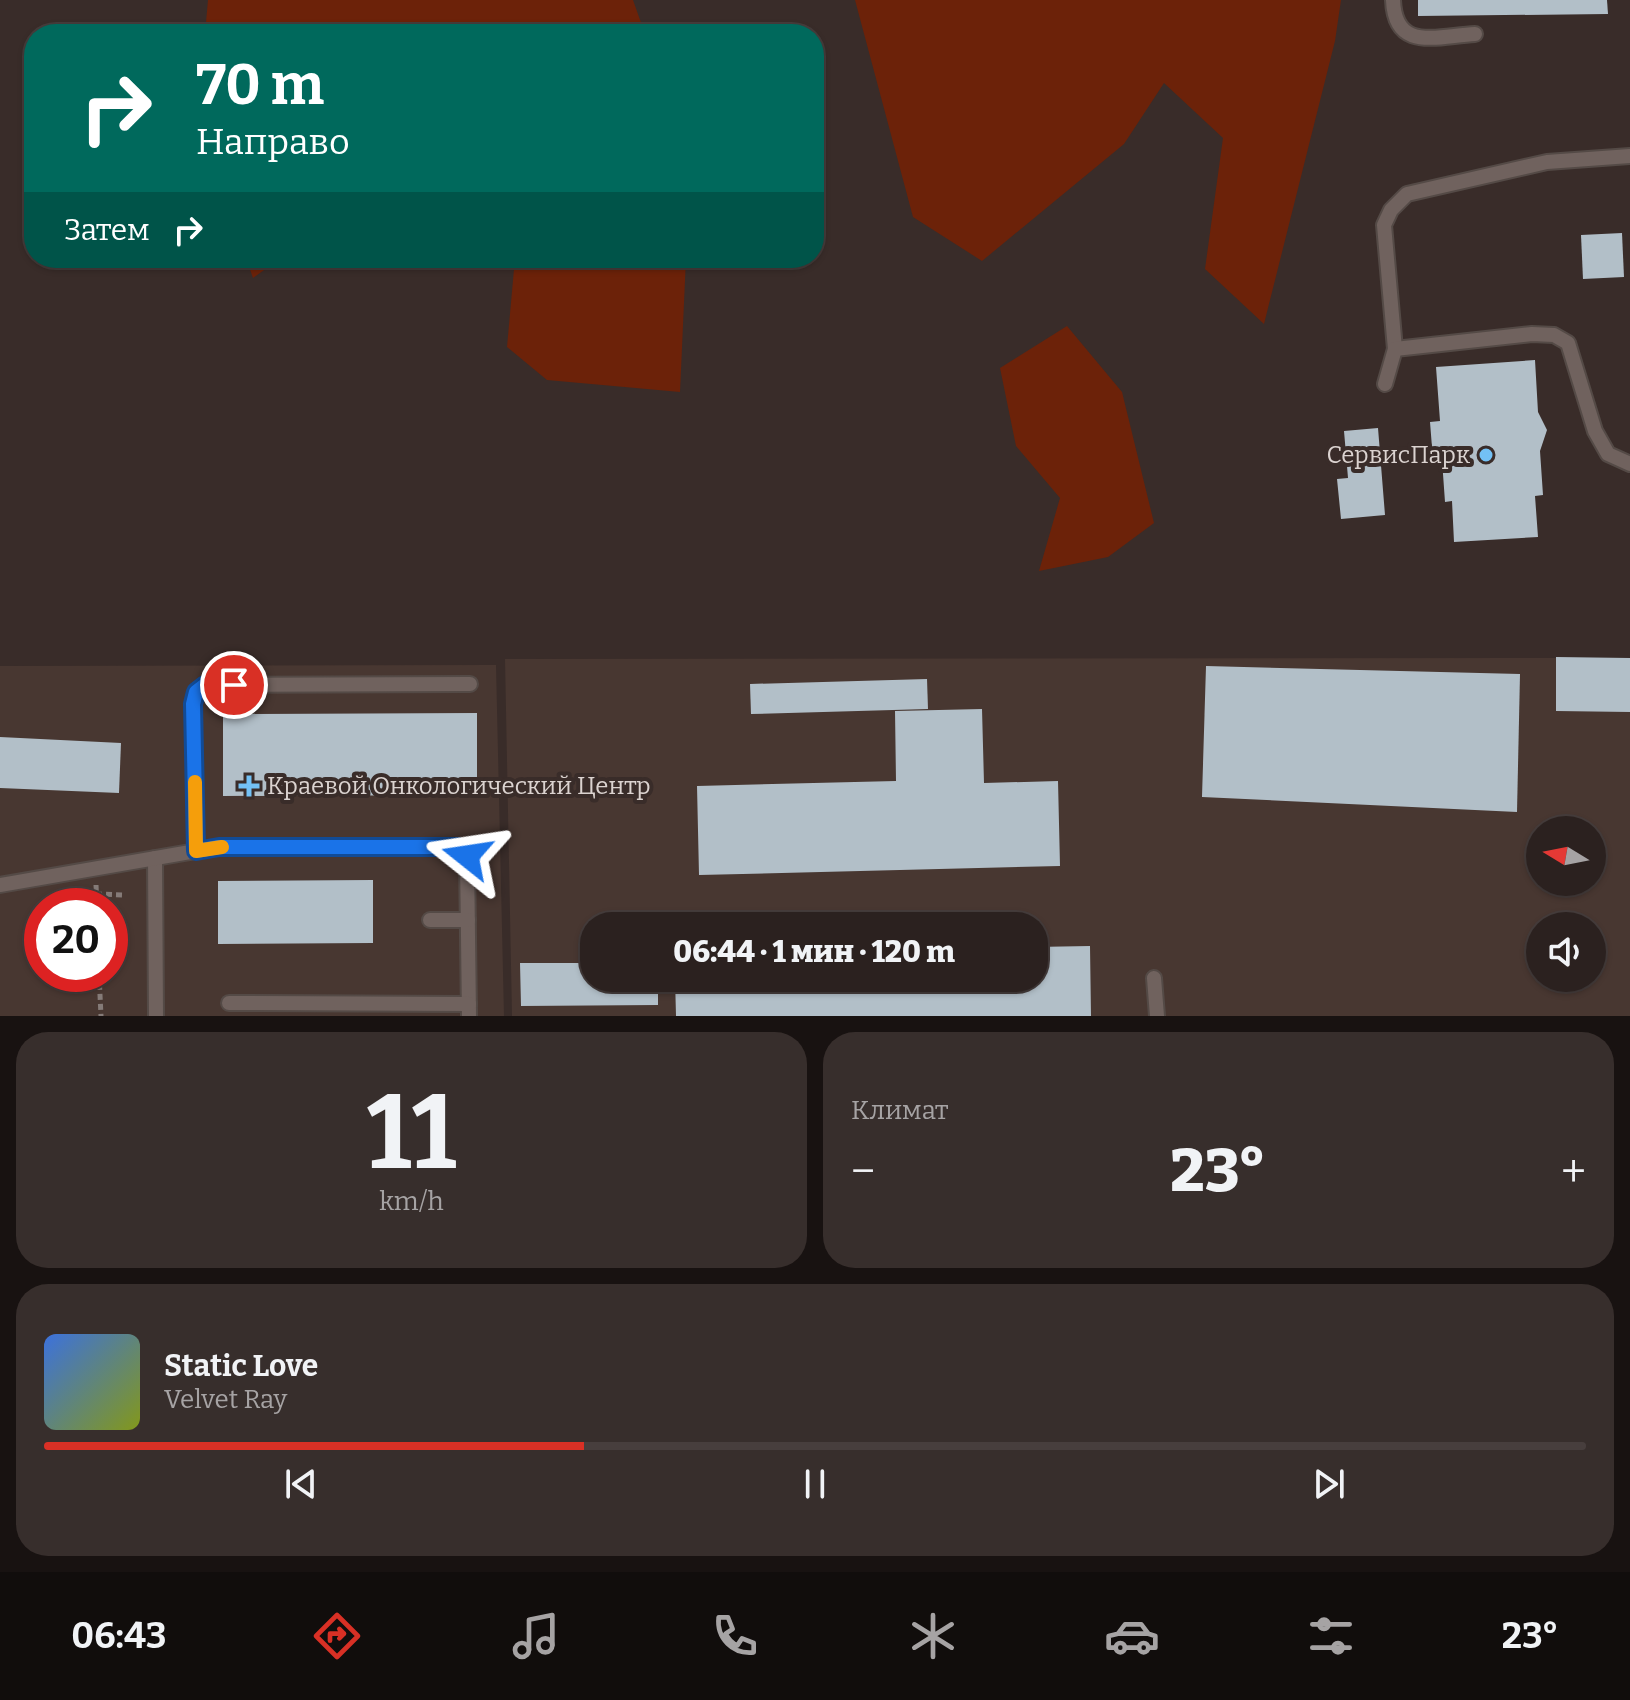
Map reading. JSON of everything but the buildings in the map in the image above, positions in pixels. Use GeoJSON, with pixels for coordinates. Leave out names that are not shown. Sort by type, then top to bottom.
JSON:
{"type":"FeatureCollection","features":[{"type":"Feature","properties":{"kind":"lane"},"geometry":{"type":"LineString","coordinates":[[1393,0],[1394,19],[1402,33],[1413,37],[1475,34]]}},
{"type":"Feature","properties":{"kind":"lane"},"geometry":{"type":"LineString","coordinates":[[1385,384],[1395,349],[1384,225],[1391,210],[1407,194],[1547,162],[1630,156]]}},
{"type":"Feature","properties":{"kind":"lane"},"geometry":{"type":"LineString","coordinates":[[1395,349],[1532,334],[1554,335],[1568,343],[1595,431],[1608,454],[1630,464]]}},
{"type":"Feature","properties":{"kind":"lane"},"geometry":{"type":"LineString","coordinates":[[196,851],[193,704],[196,692],[205,685],[470,684]]}},
{"type":"Feature","properties":{"kind":"lane"},"geometry":{"type":"LineString","coordinates":[[0,885],[219,847],[458,847],[467,856],[469,1010],[229,1003]]}},
{"type":"Feature","properties":{"kind":"lane"},"geometry":{"type":"LineString","coordinates":[[155,858],[156,1016]]}},
{"type":"Feature","properties":{"kind":"lane"},"geometry":{"type":"LineString","coordinates":[[430,920],[468,920]]}},
{"type":"Feature","properties":{"kind":"lane"},"geometry":{"type":"LineString","coordinates":[[1154,978],[1157,1016]]}},
{"type":"Feature","properties":{"kind":"path"},"geometry":{"type":"LineString","coordinates":[[100,992],[101,1016]]}},
{"type":"Feature","properties":{"kind":"shaded area"},"geometry":{"type":"Polygon","coordinates":[[[208,0],[633,0],[641,24],[206,24],[208,0]]]}},
{"type":"Feature","properties":{"kind":"shaded area"},"geometry":{"type":"Polygon","coordinates":[[[855,0],[1341,0],[1335,41],[1264,324],[1205,269],[1223,138],[1164,83],[1124,144],[982,261],[913,217],[855,0]]]}},
{"type":"Feature","properties":{"kind":"shaded area"},"geometry":{"type":"Polygon","coordinates":[[[250,268],[267,268],[253,278],[250,268]]]}},
{"type":"Feature","properties":{"kind":"shaded area"},"geometry":{"type":"Polygon","coordinates":[[[514,268],[686,268],[680,392],[547,380],[507,347],[514,268]]]}},
{"type":"Feature","properties":{"kind":"shaded area"},"geometry":{"type":"Polygon","coordinates":[[[1067,326],[1122,392],[1154,523],[1108,557],[1039,571],[1060,498],[1016,446],[1000,368],[1067,326]]]}},
{"type":"Feature","properties":{"kind":"shaded area"},"geometry":{"type":"Polygon","coordinates":[[[1630,658],[1630,1016],[512,1016],[505,659],[1630,658]]]}},
{"type":"Feature","properties":{"kind":"shaded area","name":"Краевой Онкологический Центр"},"geometry":{"type":"Polygon","coordinates":[[[496,665],[504,1016],[0,1016],[0,666],[496,665]]]}},
{"type":"Feature","properties":{"kind":"slow traffic"},"geometry":{"type":"LineString","coordinates":[[195,782],[196,851],[222,847]]}},
{"type":"Feature","properties":{"kind":"place","name":"СервисПарк"},"geometry":{"type":"Point","coordinates":[1486,455]}},
{"type":"Feature","properties":{"kind":"place","name":"Краевой Онкологический Центр"},"geometry":{"type":"Point","coordinates":[249,786]}},
{"type":"Feature","properties":{"kind":"route"},"geometry":{"type":"LineString","coordinates":[[234,685],[205,685],[196,692],[193,704],[196,851],[219,847],[458,847],[464,848],[467,856]]}}]}
